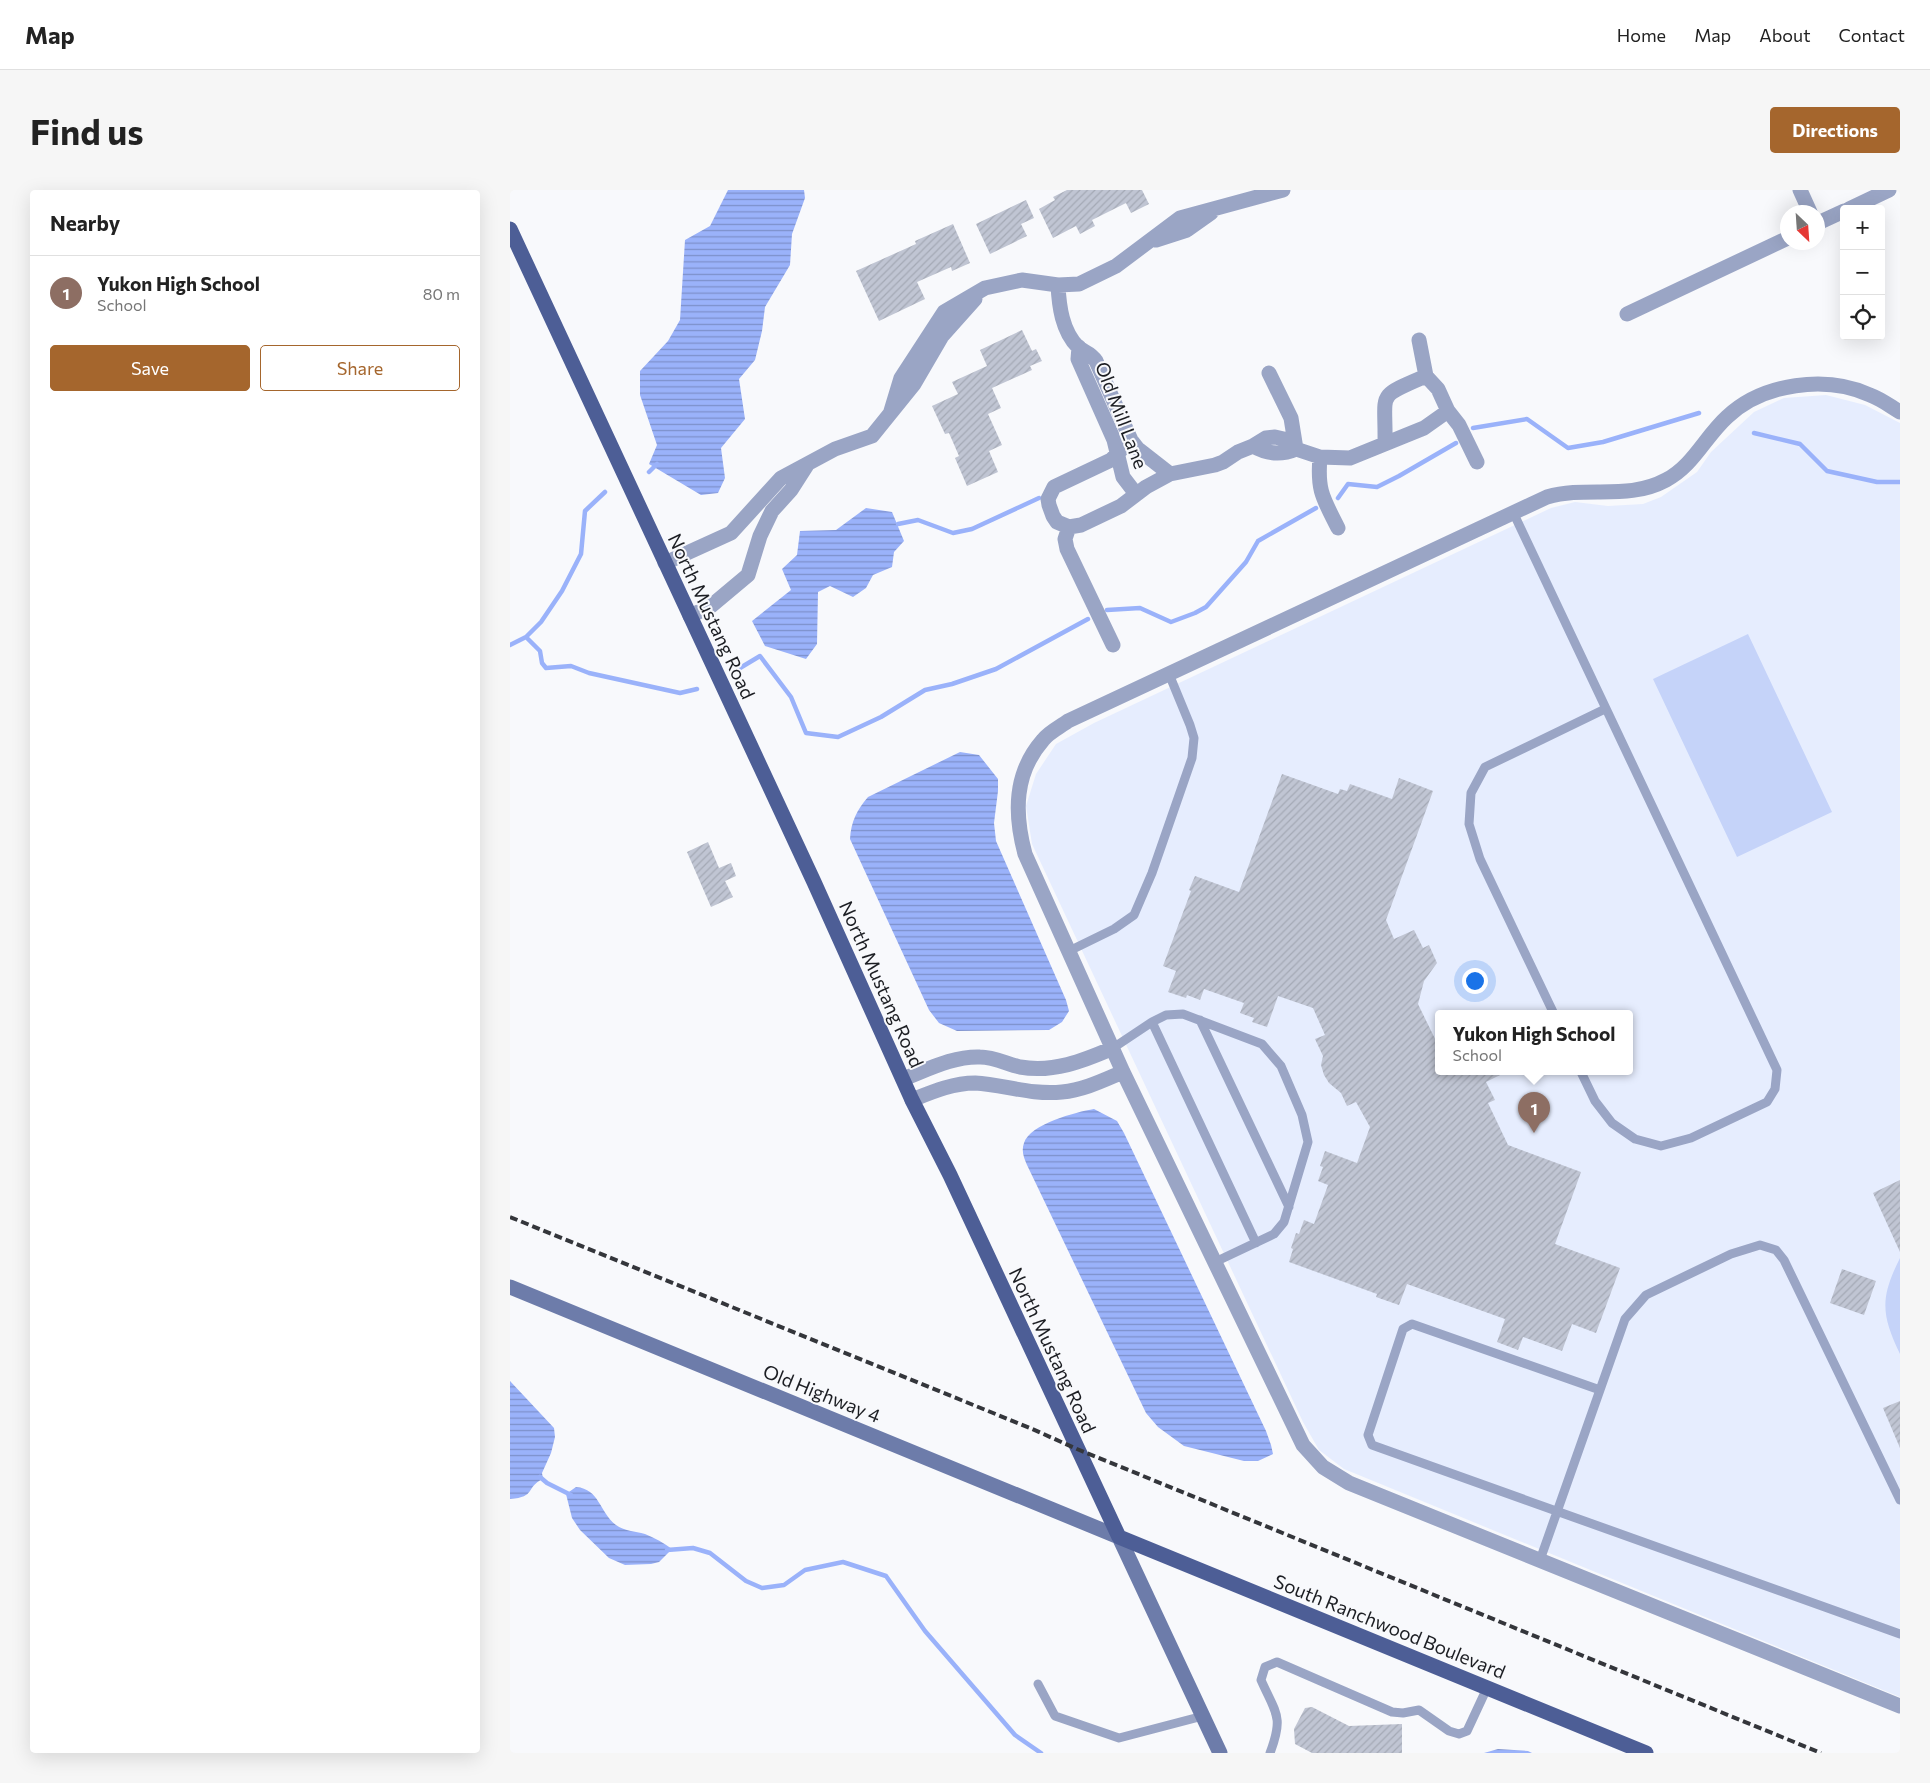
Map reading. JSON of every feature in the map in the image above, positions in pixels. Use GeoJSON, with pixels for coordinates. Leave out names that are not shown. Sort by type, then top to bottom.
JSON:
{"type":"FeatureCollection","features":[{"type":"Feature","properties":{"kind":"main road","name":"North Mustang Road"},"geometry":{"type":"LineString","coordinates":[[510,230],[818,891],[912,1100],[954,1183],[1220,1753]]}},
{"type":"Feature","properties":{"kind":"main road","name":"Old Highway 4"},"geometry":{"type":"LineString","coordinates":[[510,1287],[1119,1537]]}},
{"type":"Feature","properties":{"kind":"main road","name":"South Ranchwood Boulevard"},"geometry":{"type":"LineString","coordinates":[[1119,1537],[1646,1753]]}},
{"type":"Feature","properties":{"kind":"street"},"geometry":{"type":"LineString","coordinates":[[665,563],[731,533],[781,478],[808,462],[872,436],[891,411],[901,378],[926,351],[944,312],[985,288],[1022,280],[1058,285],[1079,284],[1116,266],[1180,218],[1283,190]]}},
{"type":"Feature","properties":{"kind":"street"},"geometry":{"type":"LineString","coordinates":[[1800,190],[1807,205]]}},
{"type":"Feature","properties":{"kind":"street"},"geometry":{"type":"LineString","coordinates":[[1857,205],[1889,190]]}},
{"type":"Feature","properties":{"kind":"street"},"geometry":{"type":"LineString","coordinates":[[1825,220],[1840,213]]}},
{"type":"Feature","properties":{"kind":"street"},"geometry":{"type":"LineString","coordinates":[[1627,314],[1780,242]]}},
{"type":"Feature","properties":{"kind":"street","name":"Old Mill Lane"},"geometry":{"type":"LineString","coordinates":[[1058,285],[1059,306],[1063,320],[1079,347],[1091,353],[1096,361],[1131,440],[1138,449],[1170,474]]}},
{"type":"Feature","properties":{"kind":"street"},"geometry":{"type":"LineString","coordinates":[[1419,340],[1426,376],[1438,389],[1448,411],[1459,425],[1477,462]]}},
{"type":"Feature","properties":{"kind":"street","name":"Old Mill Lane"},"geometry":{"type":"LineString","coordinates":[[1079,347],[1078,359],[1114,440],[1123,477],[1136,494]]}},
{"type":"Feature","properties":{"kind":"street"},"geometry":{"type":"LineString","coordinates":[[1269,374],[1291,418],[1296,449]]}},
{"type":"Feature","properties":{"kind":"street"},"geometry":{"type":"LineString","coordinates":[[1385,443],[1384,407],[1386,398],[1394,390],[1426,376]]}},
{"type":"Feature","properties":{"kind":"street"},"geometry":{"type":"LineString","coordinates":[[1900,412],[1869,394],[1836,385],[1808,385],[1762,395],[1741,406],[1726,417],[1691,460],[1667,480],[1632,491],[1579,491],[1562,493],[1513,512],[1068,721],[1044,738],[1026,764],[1020,788],[1018,809],[1019,832],[1025,854],[1123,1072],[1303,1445],[1323,1467],[1349,1483],[1900,1706]]}},
{"type":"Feature","properties":{"kind":"street"},"geometry":{"type":"LineString","coordinates":[[1131,440],[1118,455],[1107,462],[1054,487],[1048,499],[1050,510],[1057,522],[1069,527],[1081,525],[1115,510],[1146,486],[1170,474],[1223,462],[1266,438],[1275,437],[1288,440],[1296,449],[1320,457],[1350,458],[1370,452],[1385,443],[1424,428],[1448,411]]}},
{"type":"Feature","properties":{"kind":"street"},"geometry":{"type":"LineString","coordinates":[[1320,457],[1319,485],[1321,494],[1338,528]]}},
{"type":"Feature","properties":{"kind":"street"},"geometry":{"type":"LineString","coordinates":[[690,616],[711,606],[748,575],[772,510],[791,490],[808,462]]}},
{"type":"Feature","properties":{"kind":"street"},"geometry":{"type":"LineString","coordinates":[[750,514],[765,526]]}},
{"type":"Feature","properties":{"kind":"street"},"geometry":{"type":"LineString","coordinates":[[1069,527],[1065,539],[1067,549],[1113,645]]}},
{"type":"Feature","properties":{"kind":"street"},"geometry":{"type":"LineString","coordinates":[[903,1079],[962,1058],[980,1057],[1021,1067],[1050,1067],[1078,1063],[1112,1048]]}},
{"type":"Feature","properties":{"kind":"street"},"geometry":{"type":"LineString","coordinates":[[912,1100],[950,1086],[974,1083],[1030,1093],[1062,1092],[1090,1086],[1123,1072]]}},
{"type":"Feature","properties":{"kind":"lane"},"geometry":{"type":"LineString","coordinates":[[1513,512],[1777,1070],[1775,1089],[1767,1102],[1691,1138],[1661,1146],[1635,1139],[1612,1124],[1595,1101],[1582,1075]]}},
{"type":"Feature","properties":{"kind":"lane"},"geometry":{"type":"LineString","coordinates":[[1069,951],[1114,929],[1134,915],[1152,873],[1192,758],[1194,738],[1169,674]]}},
{"type":"Feature","properties":{"kind":"lane"},"geometry":{"type":"LineString","coordinates":[[1552,1010],[1480,859],[1469,824],[1471,793],[1485,767],[1605,709]]}},
{"type":"Feature","properties":{"kind":"lane"},"geometry":{"type":"LineString","coordinates":[[1112,1048],[1166,1015],[1183,1014],[1262,1044],[1281,1066],[1302,1115],[1308,1142],[1284,1222],[1274,1234],[1215,1262]]}},
{"type":"Feature","properties":{"kind":"lane"},"geometry":{"type":"LineString","coordinates":[[1200,1020],[1289,1207]]}},
{"type":"Feature","properties":{"kind":"lane"},"geometry":{"type":"LineString","coordinates":[[1152,1022],[1256,1243]]}},
{"type":"Feature","properties":{"kind":"lane"},"geometry":{"type":"LineString","coordinates":[[1540,1560],[1625,1319],[1646,1294],[1731,1254],[1760,1245],[1776,1250],[1784,1260],[1900,1500]]}},
{"type":"Feature","properties":{"kind":"lane"},"geometry":{"type":"LineString","coordinates":[[1600,1390],[1412,1324],[1403,1328],[1368,1435],[1372,1445],[1900,1634]]}},
{"type":"Feature","properties":{"kind":"lane"},"geometry":{"type":"LineString","coordinates":[[1270,1753],[1278,1732],[1278,1718],[1261,1680],[1265,1667],[1277,1662],[1392,1712],[1403,1713],[1419,1710],[1449,1731],[1459,1734],[1467,1731],[1487,1688]]}},
{"type":"Feature","properties":{"kind":"lane"},"geometry":{"type":"LineString","coordinates":[[1038,1684],[1055,1716],[1119,1738],[1203,1716]]}},
{"type":"Feature","properties":{"kind":"shaded area"},"geometry":{"type":"Polygon","coordinates":[[[1826,395],[1865,405],[1900,423],[1900,1697],[1344,1469],[1319,1450],[1303,1422],[1032,844],[1026,806],[1036,774],[1056,744],[1094,723],[1551,508],[1575,502],[1608,506],[1643,504],[1661,497],[1697,472],[1711,452],[1754,412],[1784,398],[1826,395]]]}},
{"type":"Feature","properties":{"kind":"shaded area"},"geometry":{"type":"Polygon","coordinates":[[[1748,634],[1832,812],[1737,857],[1653,679],[1748,634]]]}},
{"type":"Feature","properties":{"kind":"shaded area"},"geometry":{"type":"Polygon","coordinates":[[[1900,1258],[1900,1354],[1889,1328],[1885,1306],[1889,1284],[1900,1258]]]}},
{"type":"Feature","properties":{"kind":"water"},"geometry":{"type":"Polygon","coordinates":[[[728,190],[804,190],[805,198],[792,234],[790,265],[765,307],[762,331],[755,360],[739,379],[745,419],[721,448],[725,478],[718,493],[701,495],[649,464],[657,445],[640,395],[640,371],[668,341],[680,320],[685,240],[710,226],[728,190]]]}},
{"type":"Feature","properties":{"kind":"water"},"geometry":{"type":"Polygon","coordinates":[[[866,508],[892,512],[904,541],[894,552],[892,567],[873,575],[866,588],[853,597],[830,586],[818,592],[817,644],[806,659],[765,646],[752,621],[791,590],[782,569],[797,555],[800,531],[836,530],[866,508]]]}},
{"type":"Feature","properties":{"kind":"water"},"geometry":{"type":"Polygon","coordinates":[[[960,752],[979,755],[998,779],[994,823],[996,841],[1066,1000],[1069,1011],[1062,1022],[1049,1030],[957,1031],[939,1023],[929,1010],[850,839],[855,816],[868,797],[960,752]]]}},
{"type":"Feature","properties":{"kind":"water"},"geometry":{"type":"Polygon","coordinates":[[[1094,1109],[1117,1121],[1124,1133],[1266,1431],[1273,1454],[1258,1461],[1244,1461],[1184,1446],[1158,1427],[1146,1413],[1023,1154],[1024,1143],[1035,1130],[1054,1120],[1094,1109]]]}},
{"type":"Feature","properties":{"kind":"water"},"geometry":{"type":"Polygon","coordinates":[[[510,1381],[554,1428],[555,1437],[551,1453],[542,1473],[543,1479],[534,1485],[528,1494],[510,1499],[510,1381]]]}},
{"type":"Feature","properties":{"kind":"water"},"geometry":{"type":"Polygon","coordinates":[[[576,1487],[584,1489],[595,1496],[610,1520],[619,1527],[649,1536],[672,1549],[659,1562],[651,1564],[625,1565],[609,1558],[580,1530],[572,1518],[566,1494],[576,1487]]]}},
{"type":"Feature","properties":{"kind":"water"},"geometry":{"type":"Polygon","coordinates":[[[1498,1749],[1528,1751],[1532,1753],[1484,1753],[1498,1749]]]}},
{"type":"Feature","properties":{"kind":"building"},"geometry":{"type":"Polygon","coordinates":[[[1067,190],[1142,190],[1149,204],[1131,213],[1126,203],[1092,220],[1095,226],[1080,234],[1076,226],[1053,238],[1039,209],[1055,200],[1053,197],[1067,190]]]}},
{"type":"Feature","properties":{"kind":"building"},"geometry":{"type":"Polygon","coordinates":[[[1026,200],[1034,218],[1021,224],[1027,236],[990,254],[976,224],[1026,200]]]}},
{"type":"Feature","properties":{"kind":"building"},"geometry":{"type":"Polygon","coordinates":[[[953,224],[970,263],[952,271],[951,267],[917,282],[925,299],[879,321],[856,271],[916,244],[915,241],[953,224]]]}},
{"type":"Feature","properties":{"kind":"building"},"geometry":{"type":"Polygon","coordinates":[[[1022,330],[1032,351],[1036,349],[1042,361],[1030,366],[1032,370],[992,388],[1001,408],[988,414],[1002,445],[989,451],[998,472],[967,486],[955,458],[959,456],[949,433],[945,434],[932,406],[958,394],[952,382],[987,366],[980,350],[1022,330]]]}},
{"type":"Feature","properties":{"kind":"building"},"geometry":{"type":"Polygon","coordinates":[[[1282,774],[1338,794],[1340,789],[1347,791],[1350,784],[1392,799],[1399,778],[1433,791],[1386,920],[1394,939],[1414,930],[1423,948],[1429,945],[1437,963],[1424,981],[1418,1004],[1435,1039],[1435,1075],[1500,1075],[1486,1082],[1495,1100],[1488,1103],[1508,1145],[1581,1172],[1555,1244],[1620,1268],[1596,1333],[1572,1324],[1562,1351],[1523,1337],[1518,1350],[1497,1342],[1505,1319],[1407,1284],[1399,1305],[1376,1297],[1377,1294],[1289,1262],[1296,1233],[1299,1234],[1304,1220],[1314,1224],[1328,1185],[1318,1181],[1323,1167],[1320,1166],[1325,1151],[1357,1163],[1370,1127],[1356,1102],[1347,1106],[1341,1093],[1329,1083],[1324,1075],[1321,1065],[1323,1056],[1315,1039],[1325,1035],[1313,1008],[1278,996],[1267,1027],[1252,1022],[1254,1018],[1240,1013],[1244,1003],[1204,989],[1200,1000],[1187,995],[1186,998],[1168,992],[1176,971],[1163,966],[1195,876],[1239,892],[1282,774]]]}},
{"type":"Feature","properties":{"kind":"building"},"geometry":{"type":"Polygon","coordinates":[[[708,842],[719,868],[731,863],[736,876],[725,881],[733,897],[711,907],[687,852],[708,842]]]}},
{"type":"Feature","properties":{"kind":"building"},"geometry":{"type":"Polygon","coordinates":[[[1900,1180],[1900,1252],[1873,1193],[1900,1180]]]}},
{"type":"Feature","properties":{"kind":"building"},"geometry":{"type":"Polygon","coordinates":[[[1842,1269],[1876,1281],[1864,1315],[1830,1303],[1842,1269]]]}},
{"type":"Feature","properties":{"kind":"building"},"geometry":{"type":"Polygon","coordinates":[[[1900,1401],[1900,1448],[1883,1408],[1900,1401]]]}},
{"type":"Feature","properties":{"kind":"building"},"geometry":{"type":"Polygon","coordinates":[[[1312,1707],[1349,1726],[1402,1724],[1402,1753],[1312,1753],[1295,1744],[1294,1729],[1305,1708],[1312,1707]]]}},
{"type":"Feature","properties":{"kind":"waterway"},"geometry":{"type":"LineString","coordinates":[[1473,428],[1527,419],[1568,448],[1603,442],[1699,413]]}},
{"type":"Feature","properties":{"kind":"waterway"},"geometry":{"type":"LineString","coordinates":[[1754,433],[1800,444],[1827,471],[1877,482],[1900,482]]}},
{"type":"Feature","properties":{"kind":"waterway"},"geometry":{"type":"LineString","coordinates":[[1338,498],[1348,484],[1377,487],[1456,443]]}},
{"type":"Feature","properties":{"kind":"waterway"},"geometry":{"type":"LineString","coordinates":[[649,472],[657,464]]}},
{"type":"Feature","properties":{"kind":"waterway"},"geometry":{"type":"LineString","coordinates":[[510,645],[526,637],[541,622],[562,591],[581,554],[585,511],[605,492]]}},
{"type":"Feature","properties":{"kind":"waterway"},"geometry":{"type":"LineString","coordinates":[[898,524],[918,520],[953,533],[972,529],[1039,498]]}},
{"type":"Feature","properties":{"kind":"waterway"},"geometry":{"type":"LineString","coordinates":[[1107,610],[1140,608],[1171,622],[1195,613],[1206,607],[1246,562],[1258,541],[1316,508]]}},
{"type":"Feature","properties":{"kind":"waterway"},"geometry":{"type":"LineString","coordinates":[[740,668],[760,656],[791,697],[806,733],[838,737],[881,717],[925,690],[952,684],[996,669],[1088,619]]}},
{"type":"Feature","properties":{"kind":"waterway"},"geometry":{"type":"LineString","coordinates":[[526,637],[540,651],[542,663],[546,668],[571,666],[589,673],[680,693],[697,689]]}},
{"type":"Feature","properties":{"kind":"waterway"},"geometry":{"type":"LineString","coordinates":[[540,1477],[547,1483],[571,1495]]}},
{"type":"Feature","properties":{"kind":"waterway"},"geometry":{"type":"LineString","coordinates":[[667,1550],[693,1548],[710,1553],[746,1581],[762,1588],[784,1585],[805,1570],[843,1562],[886,1576],[925,1631],[1015,1735],[1041,1753]]}},
{"type":"Feature","properties":{"kind":"railway"},"geometry":{"type":"LineString","coordinates":[[510,1217],[1821,1753]]}},
{"type":"Feature","properties":{"kind":"place","name":"Yukon High School"},"geometry":{"type":"Point","coordinates":[1534,1133]}}]}
